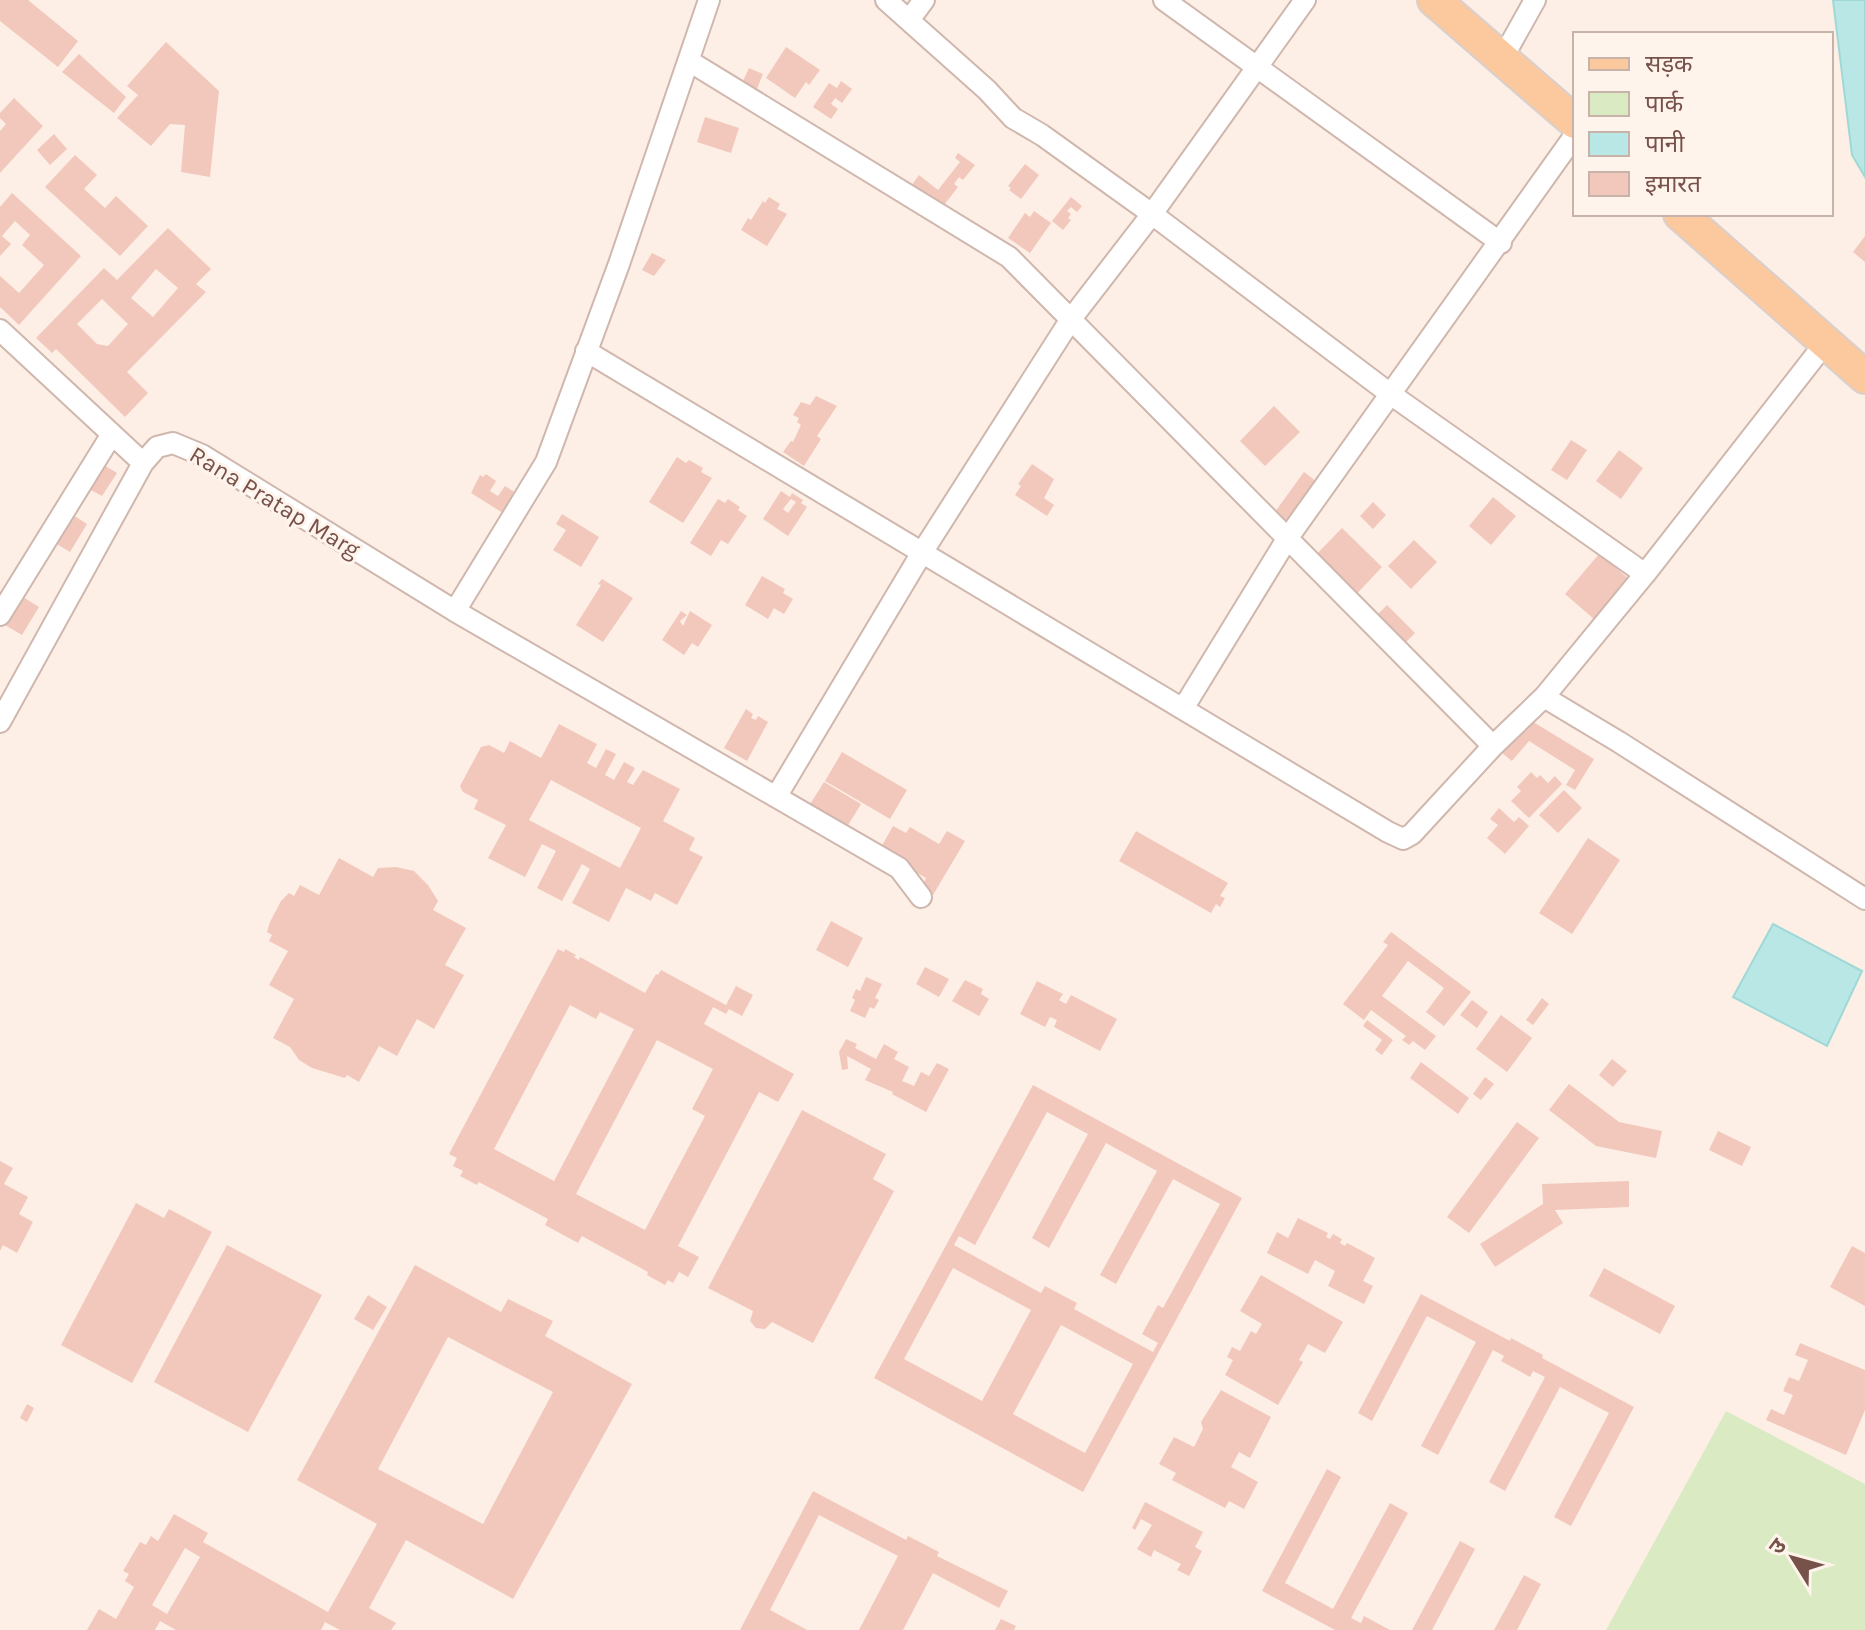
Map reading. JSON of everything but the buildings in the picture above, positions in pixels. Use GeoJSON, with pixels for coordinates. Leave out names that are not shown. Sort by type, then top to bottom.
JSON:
{"type":"FeatureCollection","features":[{"type":"Feature","properties":{"kind":"main road"},"geometry":{"type":"LineString","coordinates":[[1434,0],[1573,120]]}},
{"type":"Feature","properties":{"kind":"main road"},"geometry":{"type":"LineString","coordinates":[[1682,216],[1865,377]]}},
{"type":"Feature","properties":{"kind":"street"},"geometry":{"type":"LineString","coordinates":[[709,0],[619,264],[546,462],[455,611],[899,868],[921,897]]}},
{"type":"Feature","properties":{"kind":"street"},"geometry":{"type":"LineString","coordinates":[[886,0],[987,90],[1013,118],[1042,135],[1152,214],[1389,393],[1645,574]]}},
{"type":"Feature","properties":{"kind":"street"},"geometry":{"type":"LineString","coordinates":[[909,20],[924,0]]}},
{"type":"Feature","properties":{"kind":"street"},"geometry":{"type":"LineString","coordinates":[[1164,0],[1501,243]]}},
{"type":"Feature","properties":{"kind":"street"},"geometry":{"type":"LineString","coordinates":[[776,797],[923,551],[1071,319],[1152,214],[1305,0]]}},
{"type":"Feature","properties":{"kind":"street"},"geometry":{"type":"LineString","coordinates":[[1502,59],[1535,0]]}},
{"type":"Feature","properties":{"kind":"street"},"geometry":{"type":"LineString","coordinates":[[689,61],[1009,257],[1493,746]]}},
{"type":"Feature","properties":{"kind":"street"},"geometry":{"type":"LineString","coordinates":[[1184,707],[1287,539],[1573,138]]}},
{"type":"Feature","properties":{"kind":"street"},"geometry":{"type":"LineString","coordinates":[[0,330],[143,463],[0,722]]}},
{"type":"Feature","properties":{"kind":"street"},"geometry":{"type":"LineString","coordinates":[[586,351],[1403,839],[1412,834],[1493,746],[1544,697],[1645,574],[1826,342]]}},
{"type":"Feature","properties":{"kind":"street"},"geometry":{"type":"LineString","coordinates":[[0,615],[112,434]]}},
{"type":"Feature","properties":{"kind":"street","name":"Rana Pratap Marg"},"geometry":{"type":"LineString","coordinates":[[143,463],[157,447],[173,443],[202,455],[455,611]]}},
{"type":"Feature","properties":{"kind":"street"},"geometry":{"type":"LineString","coordinates":[[1544,697],[1865,899]]}},
{"type":"Feature","properties":{"kind":"green space"},"geometry":{"type":"Polygon","coordinates":[[[1726,1411],[1865,1484],[1865,1630],[1606,1630],[1726,1411]]]}},
{"type":"Feature","properties":{"kind":"water"},"geometry":{"type":"Polygon","coordinates":[[[1833,0],[1865,0],[1865,177],[1852,155],[1833,0]]]}},
{"type":"Feature","properties":{"kind":"water"},"geometry":{"type":"Polygon","coordinates":[[[1773,924],[1862,971],[1827,1046],[1733,997],[1773,924]]]}}]}
